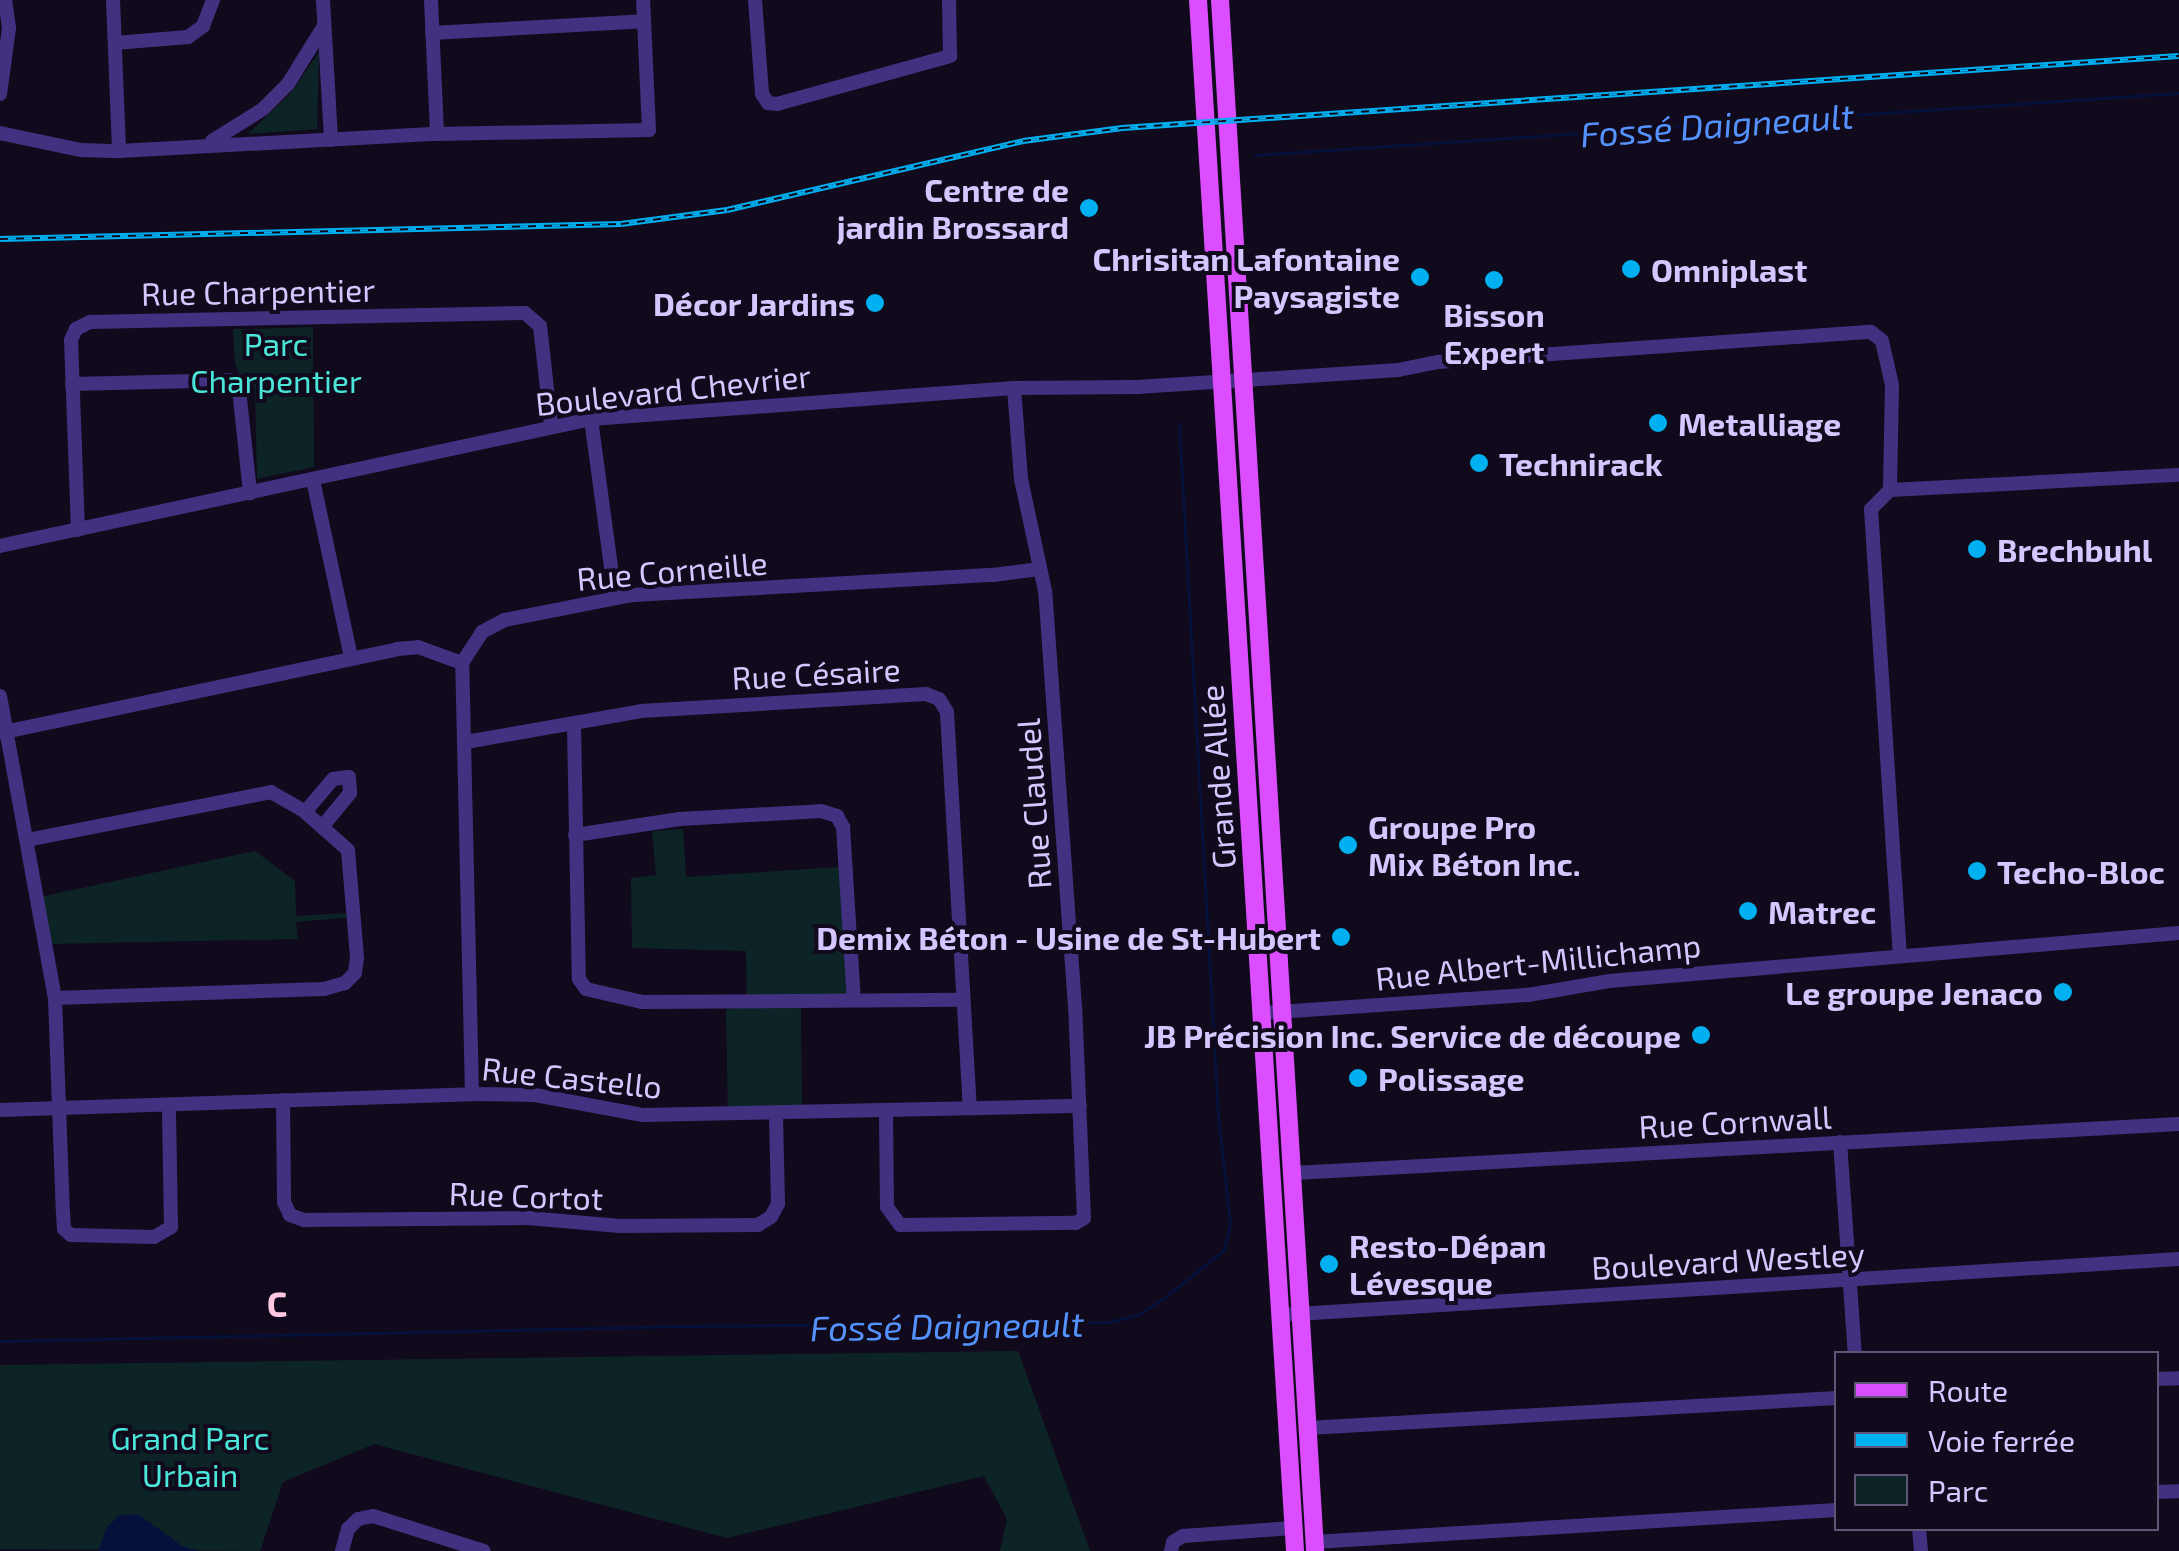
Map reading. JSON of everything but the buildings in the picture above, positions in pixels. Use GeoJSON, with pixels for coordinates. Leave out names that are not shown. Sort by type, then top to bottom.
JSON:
{"type":"FeatureCollection","features":[{"type":"Feature","properties":{"kind":"main road","name":"Grande Allée"},"geometry":{"type":"LineString","coordinates":[[1198,0],[1295,1551]]}},
{"type":"Feature","properties":{"kind":"main road","name":"Grande Allée"},"geometry":{"type":"LineString","coordinates":[[1220,0],[1315,1546]]}},
{"type":"Feature","properties":{"kind":"street"},"geometry":{"type":"LineString","coordinates":[[0,94],[8,28],[5,0]]}},
{"type":"Feature","properties":{"kind":"street"},"geometry":{"type":"LineString","coordinates":[[113,0],[119,151]]}},
{"type":"Feature","properties":{"kind":"street"},"geometry":{"type":"LineString","coordinates":[[115,44],[188,37],[203,26],[212,0]]}},
{"type":"Feature","properties":{"kind":"street"},"geometry":{"type":"LineString","coordinates":[[323,0],[330,140]]}},
{"type":"Feature","properties":{"kind":"street"},"geometry":{"type":"LineString","coordinates":[[431,0],[437,134]]}},
{"type":"Feature","properties":{"kind":"street"},"geometry":{"type":"LineString","coordinates":[[0,134],[81,150],[119,151],[437,134],[649,130],[643,0]]}},
{"type":"Feature","properties":{"kind":"street"},"geometry":{"type":"LineString","coordinates":[[755,0],[762,94],[768,102],[777,104],[950,56],[948,0]]}},
{"type":"Feature","properties":{"kind":"street"},"geometry":{"type":"LineString","coordinates":[[432,33],[644,20]]}},
{"type":"Feature","properties":{"kind":"street"},"geometry":{"type":"LineString","coordinates":[[201,146],[231,134],[263,109],[288,84],[324,26]]}},
{"type":"Feature","properties":{"kind":"street","name":"Rue Charpentier"},"geometry":{"type":"LineString","coordinates":[[78,530],[72,340],[76,329],[90,322],[525,313],[540,326],[552,424]]}},
{"type":"Feature","properties":{"kind":"street","name":"Boulevard Chevrier"},"geometry":{"type":"LineString","coordinates":[[0,546],[313,480],[552,424],[591,419],[1014,388],[1222,381],[1872,332],[1882,342],[1892,385],[1890,490]]}},
{"type":"Feature","properties":{"kind":"street"},"geometry":{"type":"LineString","coordinates":[[72,384],[238,380],[250,493]]}},
{"type":"Feature","properties":{"kind":"street","name":"Rue Claudel"},"geometry":{"type":"LineString","coordinates":[[886,1113],[888,1206],[900,1225],[1076,1223],[1084,1218],[1053,691],[1040,568],[1020,479],[1014,388]]}},
{"type":"Feature","properties":{"kind":"street"},"geometry":{"type":"LineString","coordinates":[[591,419],[615,597]]}},
{"type":"Feature","properties":{"kind":"street"},"geometry":{"type":"LineString","coordinates":[[1900,954],[1871,510],[1890,490],[2179,475]]}},
{"type":"Feature","properties":{"kind":"street"},"geometry":{"type":"LineString","coordinates":[[313,480],[350,658]]}},
{"type":"Feature","properties":{"kind":"street","name":"Rue Corneille"},"geometry":{"type":"LineString","coordinates":[[462,664],[475,639],[495,624],[615,597],[993,575],[1040,568]]}},
{"type":"Feature","properties":{"kind":"street"},"geometry":{"type":"LineString","coordinates":[[4,732],[350,658],[418,648],[462,664],[472,1094]]}},
{"type":"Feature","properties":{"kind":"street","name":"Rue Césaire"},"geometry":{"type":"LineString","coordinates":[[466,742],[574,726],[641,711],[926,694],[939,700],[947,712],[970,1108]]}},
{"type":"Feature","properties":{"kind":"street"},"geometry":{"type":"LineString","coordinates":[[0,696],[55,998],[64,1229],[81,1236],[154,1237],[170,1227],[174,1219],[169,1108]]}},
{"type":"Feature","properties":{"kind":"street"},"geometry":{"type":"LineString","coordinates":[[574,726],[579,979],[586,990],[642,1002],[962,1000]]}},
{"type":"Feature","properties":{"kind":"street"},"geometry":{"type":"LineString","coordinates":[[305,812],[332,779],[349,778],[350,793],[322,827]]}},
{"type":"Feature","properties":{"kind":"street"},"geometry":{"type":"LineString","coordinates":[[27,840],[271,792],[305,812],[348,850],[357,958],[356,973],[345,984],[324,989],[55,998]]}},
{"type":"Feature","properties":{"kind":"street"},"geometry":{"type":"LineString","coordinates":[[575,836],[699,818],[821,810],[837,816],[843,827],[854,1000]]}},
{"type":"Feature","properties":{"kind":"street","name":"Rue Albert-Millichamp"},"geometry":{"type":"LineString","coordinates":[[1262,1013],[1528,995],[1589,983],[2179,933]]}},
{"type":"Feature","properties":{"kind":"street","name":"Rue Castello"},"geometry":{"type":"LineString","coordinates":[[0,1110],[169,1108],[472,1094],[536,1095],[643,1115],[886,1113],[1080,1106]]}},
{"type":"Feature","properties":{"kind":"street","name":"Rue Cortot"},"geometry":{"type":"LineString","coordinates":[[282,1100],[284,1204],[291,1216],[304,1220],[511,1218],[620,1226],[758,1225],[771,1218],[777,1206],[776,1115]]}},
{"type":"Feature","properties":{"kind":"street","name":"Rue Cornwall"},"geometry":{"type":"LineString","coordinates":[[1294,1174],[2179,1124]]}},
{"type":"Feature","properties":{"kind":"street"},"geometry":{"type":"LineString","coordinates":[[1840,1142],[1855,1351]]}},
{"type":"Feature","properties":{"kind":"street","name":"Boulevard Westley"},"geometry":{"type":"LineString","coordinates":[[1280,1315],[2179,1259]]}},
{"type":"Feature","properties":{"kind":"street"},"geometry":{"type":"LineString","coordinates":[[1308,1428],[1834,1398]]}},
{"type":"Feature","properties":{"kind":"street"},"geometry":{"type":"LineString","coordinates":[[1315,1546],[1834,1510]]}},
{"type":"Feature","properties":{"kind":"street"},"geometry":{"type":"LineString","coordinates":[[342,1551],[348,1529],[358,1519],[372,1516],[484,1551]]}},
{"type":"Feature","properties":{"kind":"street"},"geometry":{"type":"LineString","coordinates":[[1171,1551],[1180,1536],[1293,1528]]}},
{"type":"Feature","properties":{"kind":"green space"},"geometry":{"type":"Polygon","coordinates":[[[319,52],[317,129],[248,134],[290,94],[319,52]]]}},
{"type":"Feature","properties":{"kind":"green space","name":"Parc Charpentier"},"geometry":{"type":"Polygon","coordinates":[[[313,327],[314,467],[257,479],[255,389],[246,387],[235,364],[233,329],[247,329],[248,336],[253,336],[253,329],[313,327]]]}},
{"type":"Feature","properties":{"kind":"green space"},"geometry":{"type":"Polygon","coordinates":[[[683,829],[686,877],[840,867],[850,1005],[801,1007],[802,1116],[728,1119],[726,1009],[747,1007],[746,951],[632,948],[631,878],[656,875],[652,831],[683,829]]]}},
{"type":"Feature","properties":{"kind":"green space"},"geometry":{"type":"Polygon","coordinates":[[[255,851],[295,881],[296,916],[350,913],[350,917],[296,922],[298,939],[48,944],[40,897],[255,851]]]}},
{"type":"Feature","properties":{"kind":"green space","name":"Grand Parc Urbain"},"geometry":{"type":"Polygon","coordinates":[[[1018,1351],[1090,1551],[1000,1551],[1007,1519],[984,1476],[727,1538],[374,1444],[283,1482],[260,1551],[0,1549],[0,1365],[1018,1351]]]}},
{"type":"Feature","properties":{"kind":"shaded area"},"geometry":{"type":"Polygon","coordinates":[[[138,1514],[182,1546],[200,1551],[98,1551],[107,1527],[120,1515],[138,1514]]]}},
{"type":"Feature","properties":{"kind":"waterway","name":"Fossé Daigneault"},"geometry":{"type":"LineString","coordinates":[[1255,155],[2179,93]]}},
{"type":"Feature","properties":{"kind":"waterway","name":"Fossé Daigneault"},"geometry":{"type":"LineString","coordinates":[[0,1341],[685,1326],[1109,1322],[1138,1315],[1163,1299],[1224,1250],[1230,1223],[1218,1116],[1179,424]]}},
{"type":"Feature","properties":{"kind":"railway"},"geometry":{"type":"LineString","coordinates":[[0,239],[621,224],[727,210],[1023,141],[1122,128],[2179,56]]}},
{"type":"Feature","properties":{"kind":"place","name":"Centre de jardin Brossard"},"geometry":{"type":"Point","coordinates":[1089,208]}},
{"type":"Feature","properties":{"kind":"place","name":"Omniplast"},"geometry":{"type":"Point","coordinates":[1631,269]}},
{"type":"Feature","properties":{"kind":"place","name":"Chrisitan Lafontaine Paysagiste"},"geometry":{"type":"Point","coordinates":[1420,277]}},
{"type":"Feature","properties":{"kind":"place","name":"Bisson Expert"},"geometry":{"type":"Point","coordinates":[1494,280]}},
{"type":"Feature","properties":{"kind":"place","name":"Décor Jardins"},"geometry":{"type":"Point","coordinates":[875,303]}},
{"type":"Feature","properties":{"kind":"place","name":"Metalliage"},"geometry":{"type":"Point","coordinates":[1658,423]}},
{"type":"Feature","properties":{"kind":"place","name":"Technirack"},"geometry":{"type":"Point","coordinates":[1479,463]}},
{"type":"Feature","properties":{"kind":"place","name":"Brechbuhl"},"geometry":{"type":"Point","coordinates":[1977,549]}},
{"type":"Feature","properties":{"kind":"place","name":"Groupe Pro Mix Béton Inc."},"geometry":{"type":"Point","coordinates":[1348,845]}},
{"type":"Feature","properties":{"kind":"place","name":"Techo-Bloc"},"geometry":{"type":"Point","coordinates":[1977,871]}},
{"type":"Feature","properties":{"kind":"place","name":"Matrec"},"geometry":{"type":"Point","coordinates":[1748,911]}},
{"type":"Feature","properties":{"kind":"place","name":"Demix Béton - Usine de St-Hubert"},"geometry":{"type":"Point","coordinates":[1341,937]}},
{"type":"Feature","properties":{"kind":"place","name":"Le groupe Jenaco"},"geometry":{"type":"Point","coordinates":[2063,992]}},
{"type":"Feature","properties":{"kind":"place","name":"JB Précision Inc. Service de découpe"},"geometry":{"type":"Point","coordinates":[1701,1035]}},
{"type":"Feature","properties":{"kind":"place","name":"Polissage"},"geometry":{"type":"Point","coordinates":[1358,1078]}},
{"type":"Feature","properties":{"kind":"place","name":"Resto-Dépan Lévesque"},"geometry":{"type":"Point","coordinates":[1329,1264]}},
{"type":"Feature","properties":{"kind":"district","name":"C"},"geometry":{"type":"Point","coordinates":[277,1303]}}]}
